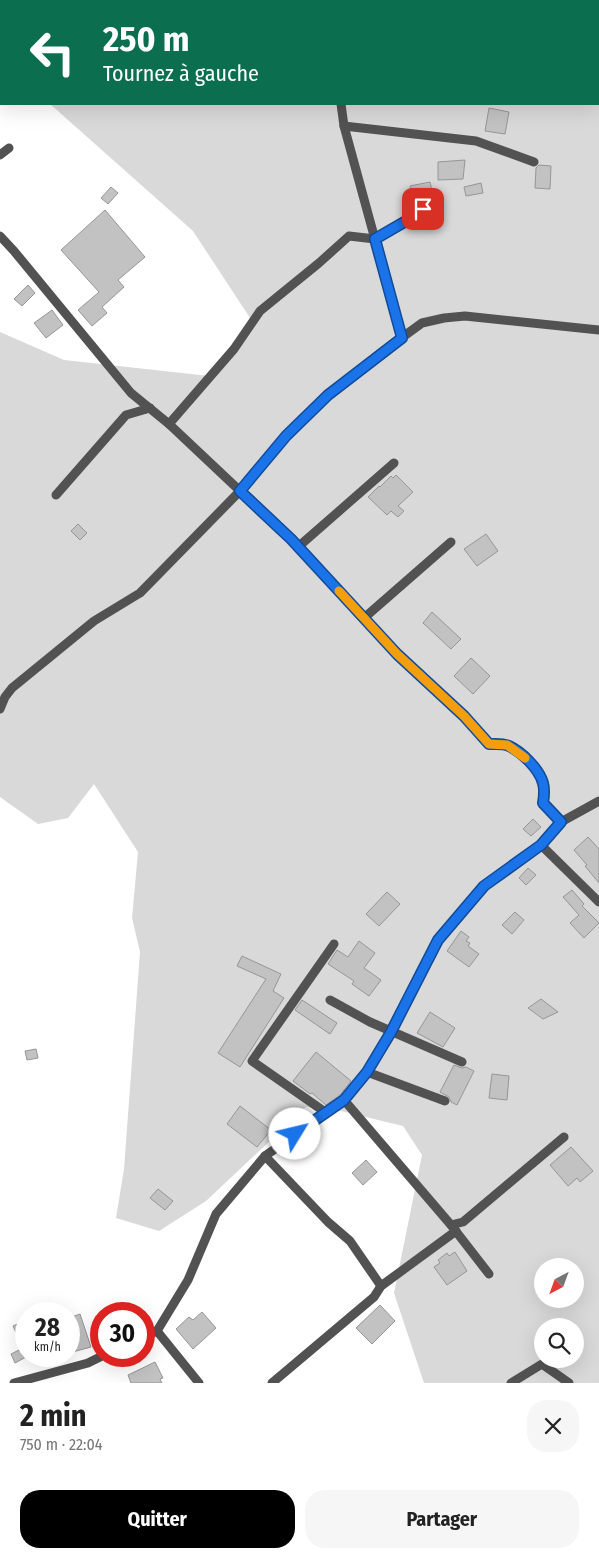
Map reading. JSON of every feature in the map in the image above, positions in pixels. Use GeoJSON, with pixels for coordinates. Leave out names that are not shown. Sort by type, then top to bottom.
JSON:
{"type":"FeatureCollection","features":[{"type":"Feature","properties":{"kind":"street"},"geometry":{"type":"LineString","coordinates":[[341,105],[344,126],[402,338]]}},
{"type":"Feature","properties":{"kind":"street"},"geometry":{"type":"LineString","coordinates":[[344,126],[476,141],[534,162]]}},
{"type":"Feature","properties":{"kind":"street"},"geometry":{"type":"LineString","coordinates":[[0,155],[9,148]]}},
{"type":"Feature","properties":{"kind":"street"},"geometry":{"type":"LineString","coordinates":[[169,424],[234,349],[260,311],[349,236],[375,239],[413,217],[432,201]]}},
{"type":"Feature","properties":{"kind":"street"},"geometry":{"type":"LineString","coordinates":[[0,236],[4,244],[131,393],[169,424],[298,547],[397,654],[464,716],[489,744],[507,745],[530,762],[544,784],[543,803],[561,822]]}},
{"type":"Feature","properties":{"kind":"street"},"geometry":{"type":"LineString","coordinates":[[0,709],[5,697],[12,688],[94,621],[140,593],[240,491],[286,436],[328,395],[422,323],[465,316],[599,330]]}},
{"type":"Feature","properties":{"kind":"street"},"geometry":{"type":"LineString","coordinates":[[56,495],[126,415],[150,408]]}},
{"type":"Feature","properties":{"kind":"street"},"geometry":{"type":"LineString","coordinates":[[298,547],[394,463]]}},
{"type":"Feature","properties":{"kind":"street"},"geometry":{"type":"LineString","coordinates":[[364,618],[451,542]]}},
{"type":"Feature","properties":{"kind":"street"},"geometry":{"type":"LineString","coordinates":[[199,1383],[157,1331],[188,1280],[216,1214],[265,1156],[344,1100],[367,1072],[391,1032],[438,940],[484,886],[541,845],[561,822],[599,801]]}},
{"type":"Feature","properties":{"kind":"street"},"geometry":{"type":"LineString","coordinates":[[541,845],[599,902]]}},
{"type":"Feature","properties":{"kind":"street"},"geometry":{"type":"LineString","coordinates":[[325,1112],[252,1061],[334,944]]}},
{"type":"Feature","properties":{"kind":"street"},"geometry":{"type":"LineString","coordinates":[[330,1000],[391,1032],[462,1062]]}},
{"type":"Feature","properties":{"kind":"street"},"geometry":{"type":"LineString","coordinates":[[367,1072],[445,1102]]}},
{"type":"Feature","properties":{"kind":"street"},"geometry":{"type":"LineString","coordinates":[[344,1100],[490,1274]]}},
{"type":"Feature","properties":{"kind":"street"},"geometry":{"type":"LineString","coordinates":[[272,1383],[374,1297],[380,1286],[463,1222],[564,1137]]}},
{"type":"Feature","properties":{"kind":"street"},"geometry":{"type":"LineString","coordinates":[[265,1156],[328,1222],[350,1241],[380,1286]]}},
{"type":"Feature","properties":{"kind":"street"},"geometry":{"type":"LineString","coordinates":[[14,1383],[90,1362]]}},
{"type":"Feature","properties":{"kind":"street"},"geometry":{"type":"LineString","coordinates":[[511,1383],[542,1364],[569,1383]]}},
{"type":"Feature","properties":{"kind":"shaded area"},"geometry":{"type":"Polygon","coordinates":[[[51,105],[599,105],[599,1383],[424,1383],[394,1293],[422,1155],[403,1126],[341,1111],[306,1107],[206,1201],[159,1231],[116,1218],[124,1169],[140,952],[132,918],[138,852],[94,784],[68,818],[38,824],[0,797],[0,332],[64,360],[209,376],[252,321],[193,231],[51,105]]]}},
{"type":"Feature","properties":{"kind":"building"},"geometry":{"type":"Polygon","coordinates":[[[489,108],[509,112],[505,134],[485,131],[489,108]]]}},
{"type":"Feature","properties":{"kind":"building"},"geometry":{"type":"Polygon","coordinates":[[[465,160],[463,179],[438,180],[438,162],[465,160]]]}},
{"type":"Feature","properties":{"kind":"building"},"geometry":{"type":"Polygon","coordinates":[[[539,165],[551,166],[550,189],[535,188],[536,168],[539,165]]]}},
{"type":"Feature","properties":{"kind":"building"},"geometry":{"type":"Polygon","coordinates":[[[430,182],[433,195],[413,200],[410,186],[430,182]]]}},
{"type":"Feature","properties":{"kind":"building"},"geometry":{"type":"Polygon","coordinates":[[[481,183],[483,193],[466,196],[464,187],[481,183]]]}},
{"type":"Feature","properties":{"kind":"building"},"geometry":{"type":"Polygon","coordinates":[[[111,187],[118,193],[108,204],[101,198],[111,187]]]}},
{"type":"Feature","properties":{"kind":"building"},"geometry":{"type":"Polygon","coordinates":[[[105,210],[145,257],[118,280],[124,287],[102,307],[107,313],[92,326],[78,310],[99,292],[61,250],[105,210]]]}},
{"type":"Feature","properties":{"kind":"building"},"geometry":{"type":"Polygon","coordinates":[[[28,285],[35,293],[22,306],[14,299],[28,285]]]}},
{"type":"Feature","properties":{"kind":"building"},"geometry":{"type":"Polygon","coordinates":[[[52,310],[63,325],[46,338],[34,323],[52,310]]]}},
{"type":"Feature","properties":{"kind":"building"},"geometry":{"type":"Polygon","coordinates":[[[396,475],[413,492],[398,506],[404,511],[398,517],[391,511],[387,515],[368,497],[391,476],[393,478],[396,475]]]}},
{"type":"Feature","properties":{"kind":"building"},"geometry":{"type":"Polygon","coordinates":[[[78,524],[87,533],[80,540],[71,531],[78,524]]]}},
{"type":"Feature","properties":{"kind":"building"},"geometry":{"type":"Polygon","coordinates":[[[486,534],[498,551],[477,566],[464,549],[486,534]]]}},
{"type":"Feature","properties":{"kind":"building"},"geometry":{"type":"Polygon","coordinates":[[[432,612],[461,639],[451,649],[423,623],[432,612]]]}},
{"type":"Feature","properties":{"kind":"building"},"geometry":{"type":"Polygon","coordinates":[[[471,658],[490,676],[473,694],[454,676],[471,658]]]}},
{"type":"Feature","properties":{"kind":"building"},"geometry":{"type":"Polygon","coordinates":[[[533,819],[541,827],[531,836],[523,829],[533,819]]]}},
{"type":"Feature","properties":{"kind":"building"},"geometry":{"type":"Polygon","coordinates":[[[588,837],[599,849],[599,883],[574,850],[588,837]]]}},
{"type":"Feature","properties":{"kind":"building"},"geometry":{"type":"Polygon","coordinates":[[[528,868],[536,875],[526,885],[519,878],[528,868]]]}},
{"type":"Feature","properties":{"kind":"building"},"geometry":{"type":"Polygon","coordinates":[[[572,890],[584,904],[582,906],[599,923],[584,938],[570,923],[579,915],[563,897],[572,890]]]}},
{"type":"Feature","properties":{"kind":"building"},"geometry":{"type":"Polygon","coordinates":[[[387,892],[400,904],[379,926],[366,914],[387,892]]]}},
{"type":"Feature","properties":{"kind":"building"},"geometry":{"type":"Polygon","coordinates":[[[515,912],[524,920],[512,934],[502,925],[515,912]]]}},
{"type":"Feature","properties":{"kind":"building"},"geometry":{"type":"Polygon","coordinates":[[[461,931],[469,937],[466,941],[470,943],[468,946],[479,954],[469,967],[447,951],[461,931]]]}},
{"type":"Feature","properties":{"kind":"building"},"geometry":{"type":"Polygon","coordinates":[[[359,941],[375,953],[364,968],[381,980],[369,996],[352,984],[354,981],[328,964],[337,950],[348,957],[359,941]]]}},
{"type":"Feature","properties":{"kind":"building"},"geometry":{"type":"Polygon","coordinates":[[[242,956],[281,974],[273,991],[284,998],[240,1067],[218,1053],[266,979],[237,966],[242,956]]]}},
{"type":"Feature","properties":{"kind":"building"},"geometry":{"type":"Polygon","coordinates":[[[541,999],[558,1012],[543,1019],[528,1008],[541,999]]]}},
{"type":"Feature","properties":{"kind":"building"},"geometry":{"type":"Polygon","coordinates":[[[302,1000],[337,1023],[330,1034],[295,1010],[302,1000]]]}},
{"type":"Feature","properties":{"kind":"building"},"geometry":{"type":"Polygon","coordinates":[[[430,1012],[455,1028],[443,1047],[417,1033],[430,1012]]]}},
{"type":"Feature","properties":{"kind":"building"},"geometry":{"type":"Polygon","coordinates":[[[36,1049],[38,1058],[27,1060],[25,1051],[36,1049]]]}},
{"type":"Feature","properties":{"kind":"building"},"geometry":{"type":"Polygon","coordinates":[[[316,1052],[351,1081],[340,1095],[326,1105],[293,1081],[316,1052]]]}},
{"type":"Feature","properties":{"kind":"building"},"geometry":{"type":"Polygon","coordinates":[[[454,1065],[462,1068],[466,1067],[474,1071],[457,1105],[440,1092],[454,1065]]]}},
{"type":"Feature","properties":{"kind":"building"},"geometry":{"type":"Polygon","coordinates":[[[492,1074],[509,1076],[507,1100],[489,1098],[492,1074]]]}},
{"type":"Feature","properties":{"kind":"building"},"geometry":{"type":"Polygon","coordinates":[[[240,1106],[271,1130],[257,1147],[227,1124],[240,1106]]]}},
{"type":"Feature","properties":{"kind":"building"},"geometry":{"type":"Polygon","coordinates":[[[571,1147],[593,1171],[580,1182],[577,1178],[568,1186],[550,1165],[571,1147]]]}},
{"type":"Feature","properties":{"kind":"building"},"geometry":{"type":"Polygon","coordinates":[[[366,1160],[377,1172],[363,1185],[352,1173],[366,1160]]]}},
{"type":"Feature","properties":{"kind":"building"},"geometry":{"type":"Polygon","coordinates":[[[158,1189],[173,1201],[165,1210],[150,1198],[158,1189]]]}},
{"type":"Feature","properties":{"kind":"building"},"geometry":{"type":"Polygon","coordinates":[[[455,1252],[467,1271],[447,1285],[434,1267],[440,1263],[438,1260],[447,1253],[449,1256],[455,1252]]]}},
{"type":"Feature","properties":{"kind":"building"},"geometry":{"type":"Polygon","coordinates":[[[380,1305],[395,1321],[372,1344],[356,1328],[380,1305]]]}},
{"type":"Feature","properties":{"kind":"building"},"geometry":{"type":"Polygon","coordinates":[[[202,1312],[216,1328],[193,1349],[176,1329],[189,1317],[193,1320],[202,1312]]]}},
{"type":"Feature","properties":{"kind":"building"},"geometry":{"type":"Polygon","coordinates":[[[80,1314],[90,1344],[90,1347],[80,1350],[80,1314]]]}},
{"type":"Feature","properties":{"kind":"building"},"geometry":{"type":"Polygon","coordinates":[[[15,1352],[15,1363],[11,1354],[15,1352]]]}},
{"type":"Feature","properties":{"kind":"building"},"geometry":{"type":"Polygon","coordinates":[[[155,1362],[163,1378],[160,1379],[162,1383],[131,1383],[128,1375],[145,1367],[155,1367],[155,1362]]]}},
{"type":"Feature","properties":{"kind":"slow traffic"},"geometry":{"type":"LineString","coordinates":[[339,591],[397,654],[464,716],[489,744],[507,745],[525,758]]}},
{"type":"Feature","properties":{"kind":"route"},"geometry":{"type":"LineString","coordinates":[[295,1134],[344,1100],[367,1072],[391,1032],[438,940],[484,886],[541,845],[561,822],[543,803],[544,784],[530,762],[507,745],[489,744],[464,716],[397,654],[291,539],[240,491],[286,436],[328,395],[402,338],[375,239],[423,209]]}}]}
